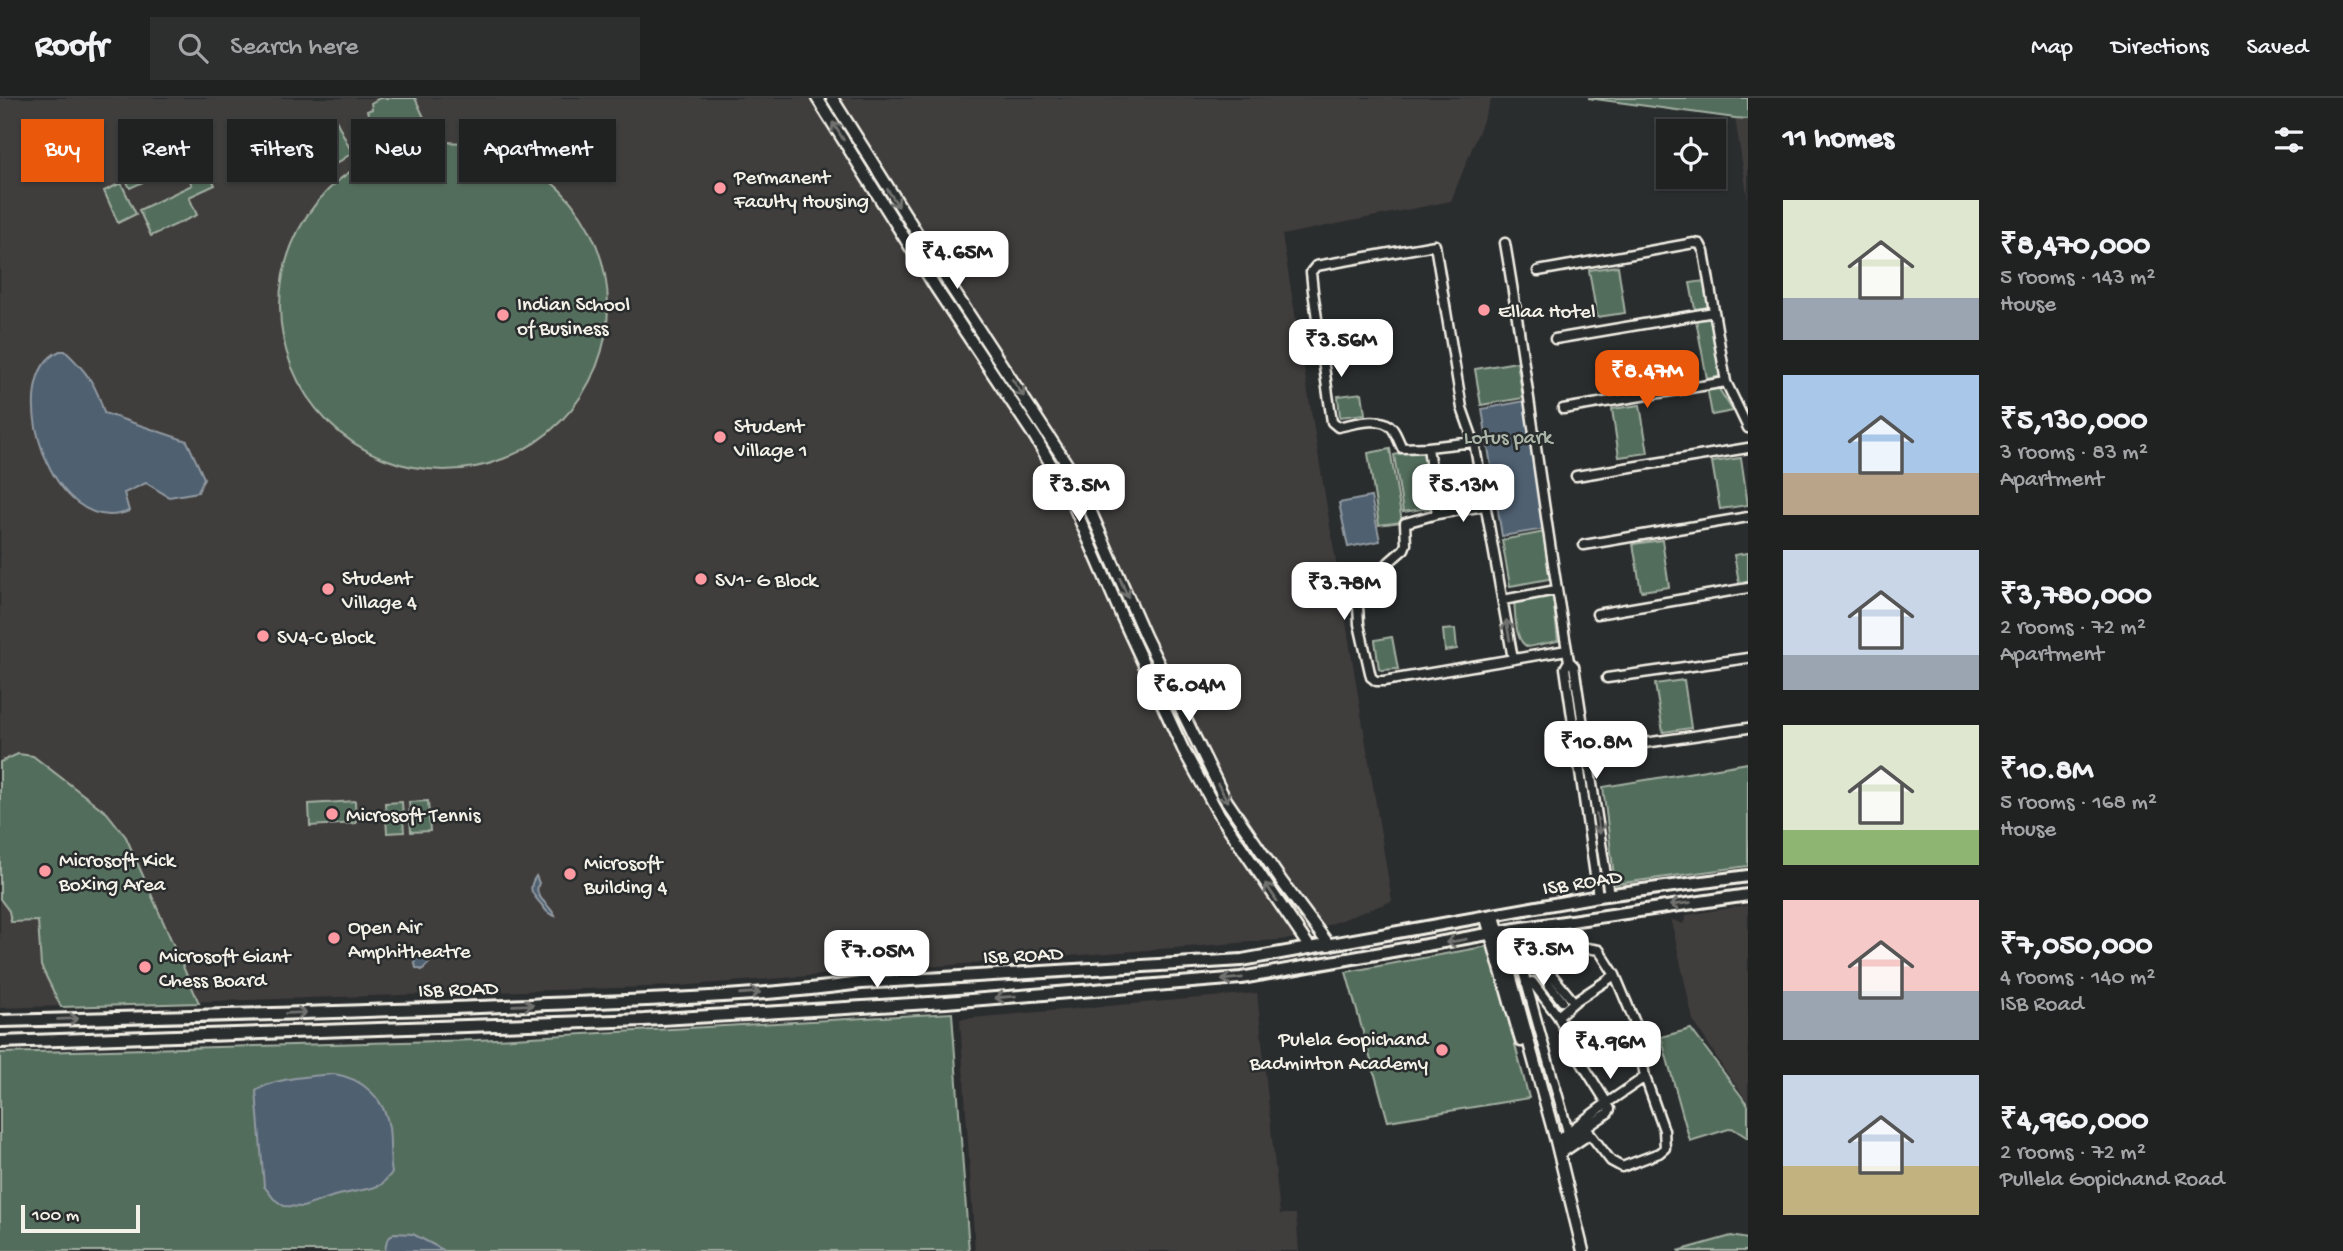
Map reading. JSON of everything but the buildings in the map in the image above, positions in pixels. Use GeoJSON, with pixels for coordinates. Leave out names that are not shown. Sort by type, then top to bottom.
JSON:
{"type":"FeatureCollection","features":[{"type":"Feature","properties":{"kind":"main road","name":"ISB ROAD"},"geometry":{"type":"LineString","coordinates":[[0,1021],[376,1011],[660,999],[816,989],[861,983],[1242,960],[1603,896],[1748,876]]}},
{"type":"Feature","properties":{"kind":"main road","name":"ISB ROAD"},"geometry":{"type":"LineString","coordinates":[[0,1042],[644,1020],[946,1002],[1241,978],[1604,915],[1748,895]]}},
{"type":"Feature","properties":{"kind":"street"},"geometry":{"type":"LineString","coordinates":[[817,98],[936,288],[1035,437],[1071,499],[1183,749],[1217,811],[1310,948]]}},
{"type":"Feature","properties":{"kind":"street"},"geometry":{"type":"LineString","coordinates":[[832,98],[927,251],[1076,478],[1145,636],[1224,797],[1329,945]]}},
{"type":"Feature","properties":{"kind":"street"},"geometry":{"type":"LineString","coordinates":[[1505,243],[1523,347],[1556,590],[1569,661],[1565,668],[1603,896]]}},
{"type":"Feature","properties":{"kind":"street"},"geometry":{"type":"LineString","coordinates":[[1538,271],[1700,244],[1704,252],[1726,382],[1748,428]]}},
{"type":"Feature","properties":{"kind":"street"},"geometry":{"type":"LineString","coordinates":[[1474,442],[1402,448],[1391,426],[1383,422],[1338,427],[1332,422],[1311,272],[1316,267],[1435,245],[1462,408],[1474,442],[1513,659]]}},
{"type":"Feature","properties":{"kind":"street"},"geometry":{"type":"LineString","coordinates":[[1555,339],[1714,312]]}},
{"type":"Feature","properties":{"kind":"street"},"geometry":{"type":"LineString","coordinates":[[1563,409],[1726,382]]}},
{"type":"Feature","properties":{"kind":"street"},"geometry":{"type":"LineString","coordinates":[[1427,447],[1437,514]]}},
{"type":"Feature","properties":{"kind":"street"},"geometry":{"type":"LineString","coordinates":[[1576,476],[1748,448]]}},
{"type":"Feature","properties":{"kind":"street"},"geometry":{"type":"LineString","coordinates":[[1485,506],[1437,514],[1405,523],[1404,549],[1388,562],[1357,606],[1371,677],[1376,681],[1384,681],[1567,650]]}},
{"type":"Feature","properties":{"kind":"street"},"geometry":{"type":"LineString","coordinates":[[1584,545],[1748,517]]}},
{"type":"Feature","properties":{"kind":"street"},"geometry":{"type":"LineString","coordinates":[[1597,614],[1748,587]]}},
{"type":"Feature","properties":{"kind":"street"},"geometry":{"type":"LineString","coordinates":[[1503,600],[1556,590]]}},
{"type":"Feature","properties":{"kind":"street"},"geometry":{"type":"LineString","coordinates":[[1607,678],[1748,658]]}},
{"type":"Feature","properties":{"kind":"street"},"geometry":{"type":"LineString","coordinates":[[1617,747],[1748,728]]}},
{"type":"Feature","properties":{"kind":"street"},"geometry":{"type":"LineString","coordinates":[[1490,917],[1558,1153]]}},
{"type":"Feature","properties":{"kind":"street"},"geometry":{"type":"LineString","coordinates":[[1574,1002],[1542,963],[1545,955],[1564,947],[1599,950],[1615,975],[1636,1026],[1645,1077],[1664,1130],[1665,1148],[1659,1153],[1622,1167],[1611,1161],[1586,1128]]}},
{"type":"Feature","properties":{"kind":"street"},"geometry":{"type":"LineString","coordinates":[[1558,1153],[1567,1132],[1524,969],[1532,963],[1562,1001]]}},
{"type":"Feature","properties":{"kind":"street"},"geometry":{"type":"LineString","coordinates":[[1558,1016],[1615,975]]}},
{"type":"Feature","properties":{"kind":"street"},"geometry":{"type":"LineString","coordinates":[[1526,984],[1532,982],[1558,1016],[1610,1112],[1586,1128],[1558,1153]]}},
{"type":"Feature","properties":{"kind":"street"},"geometry":{"type":"LineString","coordinates":[[1580,1060],[1636,1026]]}},
{"type":"Feature","properties":{"kind":"street"},"geometry":{"type":"LineString","coordinates":[[1605,1104],[1645,1077]]}},
{"type":"Feature","properties":{"kind":"street"},"geometry":{"type":"LineString","coordinates":[[1536,1082],[1558,1153],[1581,1251]]}},
{"type":"Feature","properties":{"kind":"street"},"geometry":{"type":"LineString","coordinates":[[1567,1132],[1586,1128]]}},
{"type":"Feature","properties":{"kind":"shaded area"},"geometry":{"type":"Polygon","coordinates":[[[0,98],[1492,98],[1451,201],[1282,235],[1392,901],[1291,939],[678,986],[0,1008],[0,98]]]}},
{"type":"Feature","properties":{"kind":"shaded area"},"geometry":{"type":"Polygon","coordinates":[[[1735,118],[1748,119],[1748,199],[1735,118]]]}},
{"type":"Feature","properties":{"kind":"shaded area"},"geometry":{"type":"Polygon","coordinates":[[[1748,905],[1748,1102],[1693,1020],[1671,919],[1683,924],[1687,915],[1748,905]]]}},
{"type":"Feature","properties":{"kind":"shaded area"},"geometry":{"type":"Polygon","coordinates":[[[1257,993],[1280,1214],[1296,1214],[1299,1251],[975,1251],[960,1019],[1257,993]]]}},
{"type":"Feature","properties":{"kind":"green space"},"geometry":{"type":"Polygon","coordinates":[[[380,98],[415,98],[425,119],[370,119],[367,111],[372,109],[371,103],[380,98]]]}},
{"type":"Feature","properties":{"kind":"green space"},"geometry":{"type":"Polygon","coordinates":[[[1588,98],[1748,98],[1748,119],[1735,118],[1588,98]]]}},
{"type":"Feature","properties":{"kind":"green space"},"geometry":{"type":"Polygon","coordinates":[[[337,122],[351,151],[337,163],[337,122]]]}},
{"type":"Feature","properties":{"kind":"green space"},"geometry":{"type":"Polygon","coordinates":[[[445,142],[459,143],[459,182],[551,182],[571,202],[589,229],[601,258],[607,290],[607,322],[601,354],[589,383],[571,410],[548,433],[521,451],[492,463],[460,469],[428,469],[396,463],[367,451],[340,433],[317,410],[299,383],[287,354],[281,322],[281,290],[287,258],[299,229],[317,202],[351,171],[351,182],[445,182],[445,142]]]}},
{"type":"Feature","properties":{"kind":"green space"},"geometry":{"type":"Polygon","coordinates":[[[213,181],[215,185],[189,197],[197,215],[151,236],[139,210],[192,185],[191,182],[213,181]]]}},
{"type":"Feature","properties":{"kind":"green space"},"geometry":{"type":"Polygon","coordinates":[[[127,182],[143,182],[130,188],[127,182]]]}},
{"type":"Feature","properties":{"kind":"green space"},"geometry":{"type":"Polygon","coordinates":[[[121,183],[136,214],[118,223],[104,191],[121,183]]]}},
{"type":"Feature","properties":{"kind":"green space"},"geometry":{"type":"Polygon","coordinates":[[[1618,266],[1625,313],[1597,317],[1589,270],[1618,266]]]}},
{"type":"Feature","properties":{"kind":"green space"},"geometry":{"type":"Polygon","coordinates":[[[1704,281],[1709,307],[1695,309],[1690,283],[1704,281]]]}},
{"type":"Feature","properties":{"kind":"green space"},"geometry":{"type":"Polygon","coordinates":[[[1711,317],[1721,376],[1707,379],[1696,320],[1711,317]]]}},
{"type":"Feature","properties":{"kind":"green space"},"geometry":{"type":"Polygon","coordinates":[[[1352,330],[1355,351],[1331,354],[1328,333],[1352,330]]]}},
{"type":"Feature","properties":{"kind":"green space"},"geometry":{"type":"Polygon","coordinates":[[[1517,362],[1523,398],[1481,405],[1475,369],[1517,362]]]}},
{"type":"Feature","properties":{"kind":"green space"},"geometry":{"type":"Polygon","coordinates":[[[1717,386],[1733,411],[1712,415],[1707,387],[1717,386]]]}},
{"type":"Feature","properties":{"kind":"green space"},"geometry":{"type":"Polygon","coordinates":[[[1362,393],[1365,414],[1340,417],[1338,396],[1362,393]]]}},
{"type":"Feature","properties":{"kind":"green space"},"geometry":{"type":"Polygon","coordinates":[[[1640,405],[1648,453],[1619,457],[1612,409],[1640,405]]]}},
{"type":"Feature","properties":{"kind":"green space"},"geometry":{"type":"Polygon","coordinates":[[[1428,447],[1435,507],[1403,512],[1394,455],[1428,447]]]}},
{"type":"Feature","properties":{"kind":"green space"},"geometry":{"type":"Polygon","coordinates":[[[1390,449],[1402,522],[1379,525],[1368,453],[1390,449]]]}},
{"type":"Feature","properties":{"kind":"green space"},"geometry":{"type":"Polygon","coordinates":[[[1741,458],[1748,505],[1720,509],[1712,462],[1741,458]]]}},
{"type":"Feature","properties":{"kind":"green space"},"geometry":{"type":"Polygon","coordinates":[[[1545,532],[1554,578],[1510,586],[1502,540],[1545,532]]]}},
{"type":"Feature","properties":{"kind":"green space"},"geometry":{"type":"Polygon","coordinates":[[[1662,540],[1669,587],[1641,591],[1633,544],[1662,540]]]}},
{"type":"Feature","properties":{"kind":"green space"},"geometry":{"type":"Polygon","coordinates":[[[1748,553],[1748,581],[1739,582],[1734,555],[1748,553]]]}},
{"type":"Feature","properties":{"kind":"green space"},"geometry":{"type":"Polygon","coordinates":[[[1553,596],[1558,641],[1528,647],[1523,644],[1518,634],[1514,602],[1553,596]]]}},
{"type":"Feature","properties":{"kind":"green space"},"geometry":{"type":"Polygon","coordinates":[[[1455,629],[1457,649],[1445,651],[1443,630],[1455,629]]]}},
{"type":"Feature","properties":{"kind":"green space"},"geometry":{"type":"Polygon","coordinates":[[[1392,637],[1398,669],[1381,670],[1375,640],[1392,637]]]}},
{"type":"Feature","properties":{"kind":"green space"},"geometry":{"type":"Polygon","coordinates":[[[1684,680],[1691,728],[1663,732],[1655,684],[1684,680]]]}},
{"type":"Feature","properties":{"kind":"green space"},"geometry":{"type":"Polygon","coordinates":[[[18,754],[33,756],[107,813],[126,837],[199,1003],[61,1007],[41,966],[38,921],[11,922],[9,911],[0,899],[0,762],[18,754]]]}},
{"type":"Feature","properties":{"kind":"green space"},"geometry":{"type":"Polygon","coordinates":[[[1748,763],[1748,866],[1615,884],[1603,787],[1748,763]]]}},
{"type":"Feature","properties":{"kind":"green space","name":"Microsoft Tennis"},"geometry":{"type":"Polygon","coordinates":[[[355,801],[356,823],[310,826],[309,804],[355,801]]]}},
{"type":"Feature","properties":{"kind":"green space"},"geometry":{"type":"Polygon","coordinates":[[[428,801],[430,831],[411,832],[409,802],[428,801]]]}},
{"type":"Feature","properties":{"kind":"green space"},"geometry":{"type":"Polygon","coordinates":[[[402,802],[404,832],[387,833],[385,803],[402,802]]]}},
{"type":"Feature","properties":{"kind":"green space","name":"Pulela Gopichand Badminton Academy"},"geometry":{"type":"Polygon","coordinates":[[[1489,946],[1529,1098],[1388,1121],[1346,972],[1489,946]]]}},
{"type":"Feature","properties":{"kind":"green space"},"geometry":{"type":"Polygon","coordinates":[[[952,1013],[969,1251],[0,1251],[0,1053],[477,1040],[952,1013]]]}},
{"type":"Feature","properties":{"kind":"green space"},"geometry":{"type":"Polygon","coordinates":[[[1691,1029],[1748,1105],[1748,1138],[1732,1128],[1690,1141],[1661,1037],[1691,1029]]]}},
{"type":"Feature","properties":{"kind":"green space"},"geometry":{"type":"Polygon","coordinates":[[[1731,1236],[1748,1239],[1748,1251],[1678,1251],[1731,1236]]]}},
{"type":"Feature","properties":{"kind":"water"},"geometry":{"type":"Polygon","coordinates":[[[60,351],[65,351],[90,379],[104,413],[187,441],[204,478],[198,492],[169,497],[146,483],[124,493],[129,511],[101,514],[77,503],[58,481],[43,452],[35,421],[35,391],[43,367],[60,351]]]}},
{"type":"Feature","properties":{"kind":"water","name":"Lotus park"},"geometry":{"type":"Polygon","coordinates":[[[1525,401],[1545,529],[1502,536],[1482,409],[1525,401]]]}},
{"type":"Feature","properties":{"kind":"water"},"geometry":{"type":"Polygon","coordinates":[[[1371,497],[1380,541],[1348,547],[1339,503],[1371,497]]]}},
{"type":"Feature","properties":{"kind":"water"},"geometry":{"type":"Polygon","coordinates":[[[536,876],[539,896],[555,916],[546,911],[533,894],[531,888],[536,876]]]}},
{"type":"Feature","properties":{"kind":"water"},"geometry":{"type":"Polygon","coordinates":[[[412,951],[422,952],[433,959],[422,970],[416,968],[412,951]]]}},
{"type":"Feature","properties":{"kind":"water"},"geometry":{"type":"Polygon","coordinates":[[[334,1074],[363,1085],[383,1108],[389,1128],[392,1173],[381,1185],[372,1188],[334,1196],[303,1207],[284,1206],[274,1199],[264,1186],[256,1091],[282,1080],[334,1074]]]}},
{"type":"Feature","properties":{"kind":"water"},"geometry":{"type":"Polygon","coordinates":[[[394,1233],[413,1234],[445,1251],[385,1251],[387,1240],[394,1233]]]}},
{"type":"Feature","properties":{"kind":"place","name":"Permanent Faculty Housing"},"geometry":{"type":"Point","coordinates":[720,188]}},
{"type":"Feature","properties":{"kind":"place","name":"Ellaa Hotel"},"geometry":{"type":"Point","coordinates":[1484,310]}},
{"type":"Feature","properties":{"kind":"place","name":"Indian School of Business"},"geometry":{"type":"Point","coordinates":[503,315]}},
{"type":"Feature","properties":{"kind":"place","name":"Student Village 1"},"geometry":{"type":"Point","coordinates":[720,437]}},
{"type":"Feature","properties":{"kind":"place","name":"SV1- G Block"},"geometry":{"type":"Point","coordinates":[701,579]}},
{"type":"Feature","properties":{"kind":"place","name":"Student Village 4"},"geometry":{"type":"Point","coordinates":[328,589]}},
{"type":"Feature","properties":{"kind":"place","name":"SV4-C Block"},"geometry":{"type":"Point","coordinates":[263,636]}},
{"type":"Feature","properties":{"kind":"place","name":"Microsoft Tennis"},"geometry":{"type":"Point","coordinates":[332,814]}},
{"type":"Feature","properties":{"kind":"place","name":"Microsoft Kick Boxing Area"},"geometry":{"type":"Point","coordinates":[45,871]}},
{"type":"Feature","properties":{"kind":"place","name":"Microsoft Building 4"},"geometry":{"type":"Point","coordinates":[570,874]}},
{"type":"Feature","properties":{"kind":"place","name":"Open Air Amphitheatre"},"geometry":{"type":"Point","coordinates":[334,938]}},
{"type":"Feature","properties":{"kind":"place","name":"Microsoft Giant Chess Board"},"geometry":{"type":"Point","coordinates":[145,967]}},
{"type":"Feature","properties":{"kind":"place","name":"Pulela Gopichand Badminton Academy"},"geometry":{"type":"Point","coordinates":[1442,1050]}}]}
